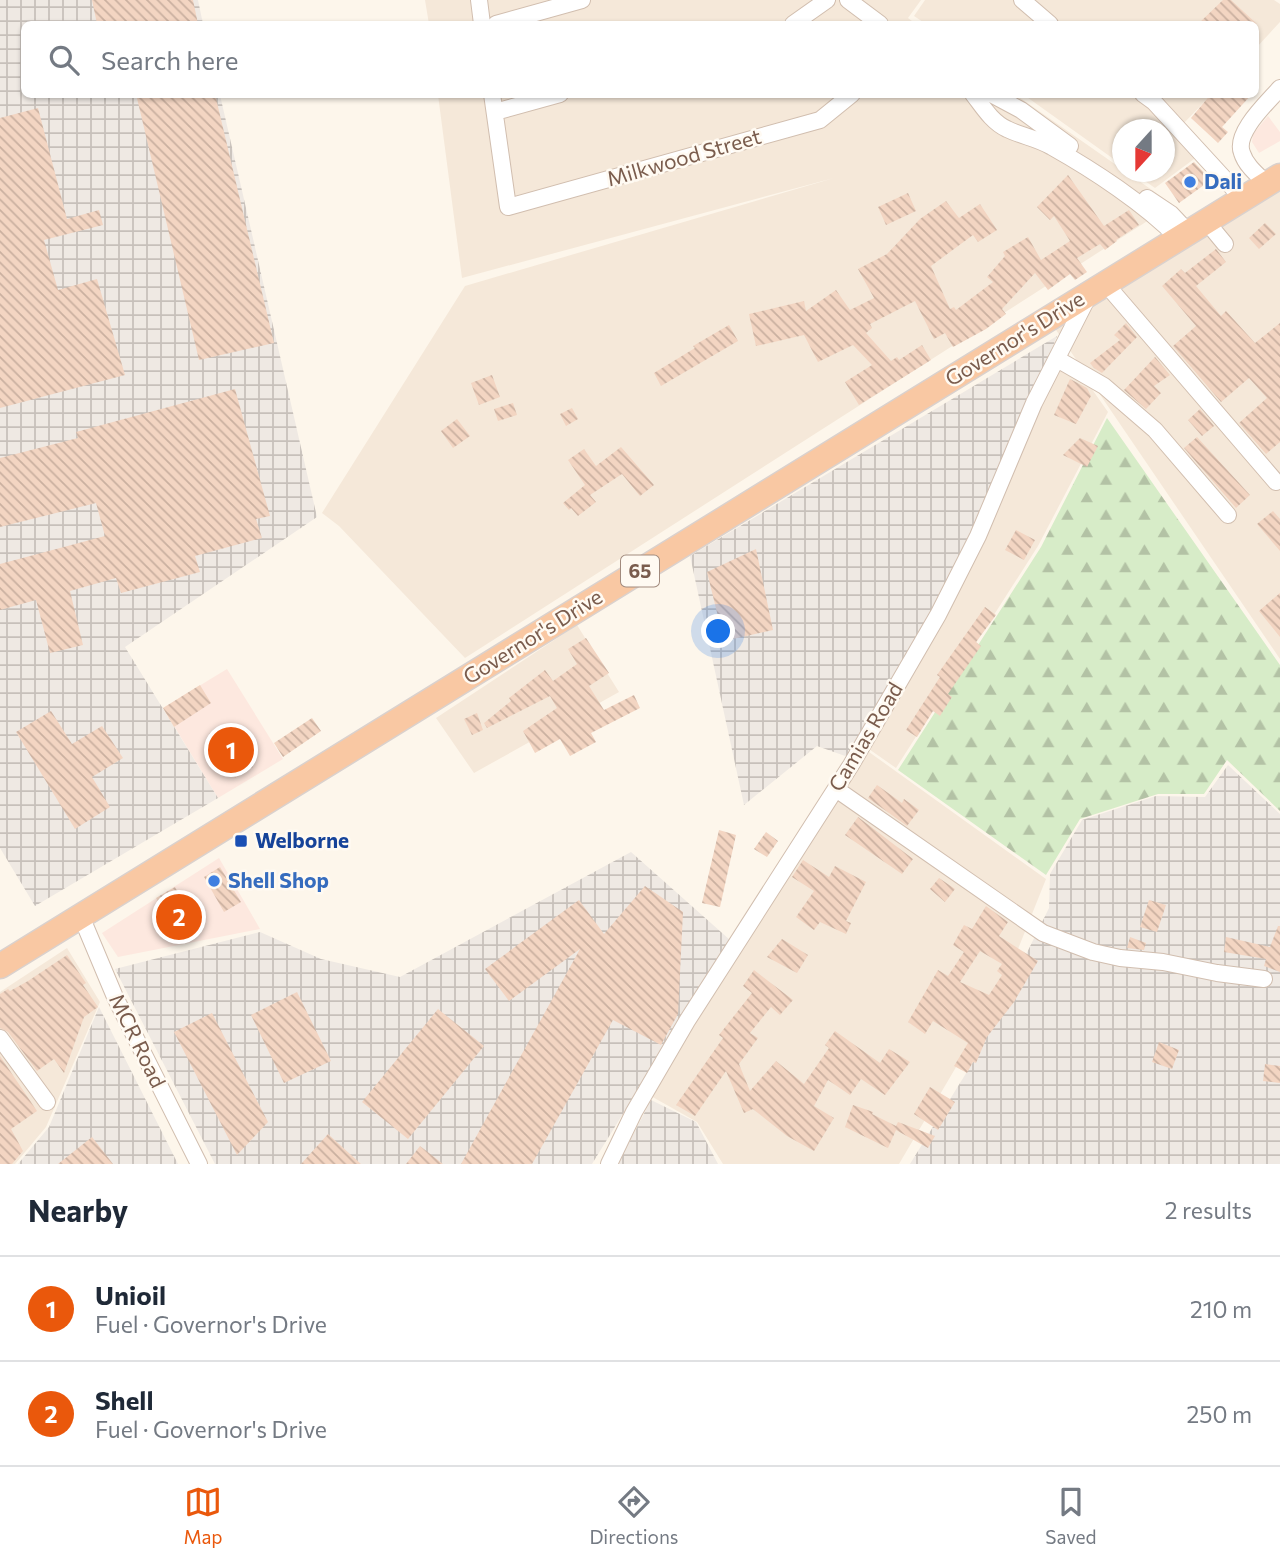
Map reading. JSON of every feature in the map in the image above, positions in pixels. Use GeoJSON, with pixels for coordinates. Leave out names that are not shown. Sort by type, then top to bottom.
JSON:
{"type":"FeatureCollection","features":[{"type":"Feature","properties":{"kind":"highway","name":"Governor's Drive"},"geometry":{"type":"LineString","coordinates":[[0,966],[1274,180]]}},
{"type":"Feature","properties":{"kind":"street"},"geometry":{"type":"LineString","coordinates":[[479,0],[482,21]]}},
{"type":"Feature","properties":{"kind":"street"},"geometry":{"type":"LineString","coordinates":[[797,21],[827,0]]}},
{"type":"Feature","properties":{"kind":"street"},"geometry":{"type":"LineString","coordinates":[[848,0],[876,21]]}},
{"type":"Feature","properties":{"kind":"street"},"geometry":{"type":"LineString","coordinates":[[1023,0],[1047,21]]}},
{"type":"Feature","properties":{"kind":"street"},"geometry":{"type":"LineString","coordinates":[[507,21],[577,1]]}},
{"type":"Feature","properties":{"kind":"street"},"geometry":{"type":"LineString","coordinates":[[1274,180],[1248,164],[1241,152],[1240,140],[1280,88]]}},
{"type":"Feature","properties":{"kind":"street"},"geometry":{"type":"LineString","coordinates":[[493,98],[495,112],[546,98]]}},
{"type":"Feature","properties":{"kind":"street","name":"Milkwood Street"},"geometry":{"type":"LineString","coordinates":[[495,112],[508,207],[820,120],[847,98]]}},
{"type":"Feature","properties":{"kind":"street"},"geometry":{"type":"LineString","coordinates":[[976,98],[1003,127],[1030,136],[1079,163],[1160,220],[1226,244]]}},
{"type":"Feature","properties":{"kind":"street"},"geometry":{"type":"LineString","coordinates":[[998,98],[1021,110],[1191,230]]}},
{"type":"Feature","properties":{"kind":"street"},"geometry":{"type":"LineString","coordinates":[[1148,98],[1243,199]]}},
{"type":"Feature","properties":{"kind":"street"},"geometry":{"type":"LineString","coordinates":[[1098,288],[1276,482]]}},
{"type":"Feature","properties":{"kind":"street","name":"Camias Road"},"geometry":{"type":"LineString","coordinates":[[609,1164],[634,1112],[687,1021],[835,789],[938,615],[978,536],[1034,403],[1098,288]]}},
{"type":"Feature","properties":{"kind":"street"},"geometry":{"type":"LineString","coordinates":[[1057,359],[1104,386],[1155,430],[1228,515]]}},
{"type":"Feature","properties":{"kind":"street"},"geometry":{"type":"LineString","coordinates":[[835,789],[1044,933],[1094,952],[1120,958],[1163,962],[1264,979]]}},
{"type":"Feature","properties":{"kind":"street","name":"MCR Road"},"geometry":{"type":"LineString","coordinates":[[81,916],[115,997],[199,1164]]}},
{"type":"Feature","properties":{"kind":"street"},"geometry":{"type":"LineString","coordinates":[[0,1038],[47,1102]]}},
{"type":"Feature","properties":{"kind":"shaded area"},"geometry":{"type":"Polygon","coordinates":[[[0,0],[198,0],[202,21],[21,21],[21,98],[221,98],[317,517],[125,647],[218,798],[35,906],[0,848],[0,0]]]}},
{"type":"Feature","properties":{"kind":"shaded area"},"geometry":{"type":"Polygon","coordinates":[[[425,0],[921,0],[908,18],[912,21],[428,21],[425,0]]]}},
{"type":"Feature","properties":{"kind":"shaded area"},"geometry":{"type":"Polygon","coordinates":[[[925,0],[1017,0],[1042,21],[922,21],[914,16],[925,0]]]}},
{"type":"Feature","properties":{"kind":"shaded area"},"geometry":{"type":"Polygon","coordinates":[[[1025,0],[1274,0],[1280,4],[1280,22],[1259,45],[1259,21],[1053,21],[1025,0]]]}},
{"type":"Feature","properties":{"kind":"shaded area"},"geometry":{"type":"Polygon","coordinates":[[[438,98],[1020,98],[1112,162],[1112,182],[1141,182],[1172,204],[1152,219],[1100,185],[1149,220],[465,658],[339,526],[322,513],[465,286],[834,178],[462,278],[438,98]]]}},
{"type":"Feature","properties":{"kind":"shaded area"},"geometry":{"type":"Polygon","coordinates":[[[1028,98],[1140,98],[1161,119],[1112,119],[1112,158],[1028,98]]]}},
{"type":"Feature","properties":{"kind":"shaded area"},"geometry":{"type":"Polygon","coordinates":[[[1152,98],[1208,98],[1183,124],[1152,98]]]}},
{"type":"Feature","properties":{"kind":"shaded area"},"geometry":{"type":"Polygon","coordinates":[[[1268,116],[1280,132],[1280,141],[1259,153],[1252,142],[1253,134],[1268,116]]]}},
{"type":"Feature","properties":{"kind":"shaded area"},"geometry":{"type":"Polygon","coordinates":[[[1175,133],[1198,156],[1175,173],[1175,133]]]}},
{"type":"Feature","properties":{"kind":"shaded area"},"geometry":{"type":"Polygon","coordinates":[[[1146,182],[1163,182],[1155,188],[1146,182]]]}},
{"type":"Feature","properties":{"kind":"shaded area"},"geometry":{"type":"Polygon","coordinates":[[[1280,191],[1280,659],[1054,327],[1280,191]]]}},
{"type":"Feature","properties":{"kind":"shaded area"},"geometry":{"type":"Polygon","coordinates":[[[1057,336],[977,531],[917,642],[848,757],[817,746],[744,805],[690,556],[1057,336]]]}},
{"type":"Feature","properties":{"kind":"shaded area"},"geometry":{"type":"Polygon","coordinates":[[[1065,351],[1108,412],[1038,546],[896,768],[866,747],[988,529],[1065,351]]]}},
{"type":"Feature","properties":{"kind":"shaded area"},"geometry":{"type":"Polygon","coordinates":[[[577,625],[619,692],[474,773],[436,718],[577,625]]]}},
{"type":"Feature","properties":{"kind":"shaded area"},"geometry":{"type":"Polygon","coordinates":[[[227,669],[283,759],[218,798],[163,708],[227,669]]]}},
{"type":"Feature","properties":{"kind":"shaded area"},"geometry":{"type":"Polygon","coordinates":[[[869,752],[1046,879],[1002,989],[899,1164],[723,1164],[697,1122],[649,1095],[869,752]]]}},
{"type":"Feature","properties":{"kind":"shaded area"},"geometry":{"type":"Polygon","coordinates":[[[1228,765],[1280,814],[1280,1164],[910,1164],[973,1062],[1049,908],[1050,874],[1082,820],[1156,796],[1205,797],[1228,765]]]}},
{"type":"Feature","properties":{"kind":"shaded area"},"geometry":{"type":"Polygon","coordinates":[[[631,852],[730,940],[592,1164],[215,1164],[115,969],[260,932],[321,959],[400,977],[631,852]]]}},
{"type":"Feature","properties":{"kind":"shaded area"},"geometry":{"type":"Polygon","coordinates":[[[219,858],[260,929],[118,957],[102,933],[219,858]]]}},
{"type":"Feature","properties":{"kind":"shaded area"},"geometry":{"type":"Polygon","coordinates":[[[67,948],[100,1002],[46,1127],[15,1164],[2,1164],[0,992],[67,948]]]}},
{"type":"Feature","properties":{"kind":"shaded area"},"geometry":{"type":"Polygon","coordinates":[[[99,1007],[178,1164],[18,1164],[49,1127],[99,1007]]]}},
{"type":"Feature","properties":{"kind":"shaded area"},"geometry":{"type":"Polygon","coordinates":[[[651,1100],[696,1122],[718,1164],[618,1164],[651,1100]]]}},
{"type":"Feature","properties":{"kind":"green space"},"geometry":{"type":"Polygon","coordinates":[[[1107,418],[1280,665],[1280,811],[1227,760],[1204,794],[1158,794],[1080,819],[1046,875],[898,770],[1041,547],[1107,418]]]}},
{"type":"Feature","properties":{"kind":"building"},"geometry":{"type":"Polygon","coordinates":[[[92,0],[193,0],[197,21],[96,21],[92,0]]]}},
{"type":"Feature","properties":{"kind":"building"},"geometry":{"type":"Polygon","coordinates":[[[1223,0],[1231,0],[1254,21],[1201,21],[1223,0]]]}},
{"type":"Feature","properties":{"kind":"building"},"geometry":{"type":"Polygon","coordinates":[[[137,98],[216,98],[274,343],[199,360],[137,98]]]}},
{"type":"Feature","properties":{"kind":"building"},"geometry":{"type":"Polygon","coordinates":[[[1208,98],[1248,98],[1222,127],[1228,132],[1218,143],[1191,118],[1208,98]]]}},
{"type":"Feature","properties":{"kind":"building"},"geometry":{"type":"Polygon","coordinates":[[[38,108],[67,219],[99,210],[103,225],[44,240],[58,290],[97,279],[125,375],[0,408],[0,118],[38,108]]]}},
{"type":"Feature","properties":{"kind":"building"},"geometry":{"type":"Polygon","coordinates":[[[1194,162],[1211,180],[1179,203],[1165,183],[1175,182],[1175,176],[1194,162]]]}},
{"type":"Feature","properties":{"kind":"building"},"geometry":{"type":"Polygon","coordinates":[[[1068,175],[1104,226],[1129,210],[1139,225],[1105,250],[1100,244],[1077,258],[1087,272],[1075,280],[1070,274],[1048,290],[1035,273],[1002,309],[1006,314],[986,329],[953,347],[945,333],[934,339],[915,301],[870,324],[872,328],[866,333],[891,361],[897,357],[899,360],[922,345],[931,360],[859,405],[845,382],[872,365],[853,345],[818,362],[804,335],[756,346],[749,314],[804,301],[806,311],[836,290],[850,310],[874,298],[858,269],[887,254],[920,219],[946,201],[959,218],[980,204],[997,230],[978,242],[973,235],[931,266],[950,309],[954,307],[956,310],[993,282],[987,277],[1005,256],[1003,252],[1028,237],[1041,260],[1070,241],[1054,216],[1050,220],[1037,207],[1068,175]]]}},
{"type":"Feature","properties":{"kind":"building"},"geometry":{"type":"Polygon","coordinates":[[[908,193],[916,211],[886,225],[878,207],[908,193]]]}},
{"type":"Feature","properties":{"kind":"building"},"geometry":{"type":"Polygon","coordinates":[[[1265,223],[1276,234],[1259,249],[1249,238],[1265,223]]]}},
{"type":"Feature","properties":{"kind":"building"},"geometry":{"type":"Polygon","coordinates":[[[1216,249],[1226,262],[1196,286],[1221,316],[1226,311],[1255,343],[1280,323],[1280,442],[1266,454],[1239,423],[1267,398],[1249,378],[1221,402],[1173,346],[1196,326],[1162,286],[1181,269],[1185,273],[1216,249]]]}},
{"type":"Feature","properties":{"kind":"building"},"geometry":{"type":"Polygon","coordinates":[[[1126,323],[1137,337],[1102,373],[1090,363],[1120,340],[1114,335],[1126,323]]]}},
{"type":"Feature","properties":{"kind":"building"},"geometry":{"type":"Polygon","coordinates":[[[729,325],[738,341],[661,386],[654,373],[729,325]]]}},
{"type":"Feature","properties":{"kind":"building"},"geometry":{"type":"Polygon","coordinates":[[[1155,357],[1170,375],[1154,386],[1161,393],[1146,409],[1124,390],[1155,357]]]}},
{"type":"Feature","properties":{"kind":"building"},"geometry":{"type":"Polygon","coordinates":[[[492,375],[500,397],[479,405],[471,383],[492,375]]]}},
{"type":"Feature","properties":{"kind":"building"},"geometry":{"type":"Polygon","coordinates":[[[1070,379],[1087,388],[1091,396],[1076,424],[1054,415],[1070,379]]]}},
{"type":"Feature","properties":{"kind":"building"},"geometry":{"type":"Polygon","coordinates":[[[235,389],[270,516],[256,519],[262,538],[195,556],[200,572],[121,593],[116,578],[70,591],[83,645],[50,653],[36,600],[0,610],[0,564],[105,536],[96,503],[0,527],[0,458],[78,438],[76,432],[235,389]]]}},
{"type":"Feature","properties":{"kind":"building"},"geometry":{"type":"Polygon","coordinates":[[[513,403],[517,415],[498,421],[494,409],[513,403]]]}},
{"type":"Feature","properties":{"kind":"building"},"geometry":{"type":"Polygon","coordinates":[[[572,408],[578,419],[566,426],[560,414],[572,408]]]}},
{"type":"Feature","properties":{"kind":"building"},"geometry":{"type":"Polygon","coordinates":[[[1200,409],[1214,426],[1202,436],[1188,420],[1200,409]]]}},
{"type":"Feature","properties":{"kind":"building"},"geometry":{"type":"Polygon","coordinates":[[[457,419],[470,436],[453,448],[441,431],[457,419]]]}},
{"type":"Feature","properties":{"kind":"building"},"geometry":{"type":"Polygon","coordinates":[[[1197,437],[1250,495],[1236,508],[1184,448],[1197,437]]]}},
{"type":"Feature","properties":{"kind":"building"},"geometry":{"type":"Polygon","coordinates":[[[1080,438],[1098,446],[1087,467],[1063,455],[1080,438]]]}},
{"type":"Feature","properties":{"kind":"building"},"geometry":{"type":"Polygon","coordinates":[[[621,447],[654,485],[640,496],[622,474],[590,495],[596,502],[578,516],[571,508],[569,510],[563,503],[585,485],[568,460],[584,449],[596,466],[621,447]]]}},
{"type":"Feature","properties":{"kind":"building"},"geometry":{"type":"Polygon","coordinates":[[[1273,511],[1280,519],[1280,551],[1257,524],[1273,511]]]}},
{"type":"Feature","properties":{"kind":"building"},"geometry":{"type":"Polygon","coordinates":[[[1016,530],[1035,540],[1024,560],[1005,550],[1016,530]]]}},
{"type":"Feature","properties":{"kind":"building"},"geometry":{"type":"Polygon","coordinates":[[[756,549],[773,630],[724,641],[707,572],[756,549]]]}},
{"type":"Feature","properties":{"kind":"building"},"geometry":{"type":"Polygon","coordinates":[[[1280,593],[1280,637],[1259,611],[1280,593]]]}},
{"type":"Feature","properties":{"kind":"building"},"geometry":{"type":"Polygon","coordinates":[[[985,607],[996,615],[976,642],[981,646],[948,694],[952,697],[940,716],[933,711],[917,737],[906,730],[940,677],[937,675],[985,607]]]}},
{"type":"Feature","properties":{"kind":"building"},"geometry":{"type":"Polygon","coordinates":[[[586,638],[609,673],[589,686],[604,710],[634,695],[640,708],[591,733],[596,742],[570,756],[560,739],[535,753],[523,731],[557,708],[550,696],[487,728],[484,723],[511,701],[509,698],[545,670],[553,681],[577,664],[568,649],[586,638]]]}},
{"type":"Feature","properties":{"kind":"building"},"geometry":{"type":"Polygon","coordinates":[[[200,685],[211,703],[174,727],[163,708],[200,685]]]}},
{"type":"Feature","properties":{"kind":"building"},"geometry":{"type":"Polygon","coordinates":[[[51,711],[72,744],[102,726],[123,758],[92,777],[110,807],[75,829],[16,732],[51,711]]]}},
{"type":"Feature","properties":{"kind":"building"},"geometry":{"type":"Polygon","coordinates":[[[477,713],[483,730],[472,735],[464,719],[477,713]]]}},
{"type":"Feature","properties":{"kind":"building"},"geometry":{"type":"Polygon","coordinates":[[[312,718],[321,731],[283,757],[274,743],[312,718]]]}},
{"type":"Feature","properties":{"kind":"building"},"geometry":{"type":"Polygon","coordinates":[[[226,723],[253,767],[235,778],[209,734],[226,723]]]}},
{"type":"Feature","properties":{"kind":"building"},"geometry":{"type":"Polygon","coordinates":[[[877,785],[902,803],[904,799],[919,810],[907,826],[868,798],[877,785]]]}},
{"type":"Feature","properties":{"kind":"building"},"geometry":{"type":"Polygon","coordinates":[[[858,817],[913,859],[902,874],[845,835],[858,817]]]}},
{"type":"Feature","properties":{"kind":"building"},"geometry":{"type":"Polygon","coordinates":[[[719,830],[736,835],[720,907],[702,903],[719,830]]]}},
{"type":"Feature","properties":{"kind":"building"},"geometry":{"type":"Polygon","coordinates":[[[766,832],[778,841],[767,857],[754,849],[766,832]]]}},
{"type":"Feature","properties":{"kind":"building"},"geometry":{"type":"Polygon","coordinates":[[[803,860],[829,877],[835,866],[866,882],[846,921],[851,923],[846,934],[820,922],[814,930],[796,917],[814,891],[792,877],[803,860]]]}},
{"type":"Feature","properties":{"kind":"building"},"geometry":{"type":"Polygon","coordinates":[[[220,867],[241,902],[224,912],[204,877],[220,867]]]}},
{"type":"Feature","properties":{"kind":"building"},"geometry":{"type":"Polygon","coordinates":[[[939,878],[955,889],[945,902],[930,889],[939,878]]]}},
{"type":"Feature","properties":{"kind":"building"},"geometry":{"type":"Polygon","coordinates":[[[645,886],[683,912],[678,1014],[661,1045],[613,1020],[532,1164],[461,1164],[580,949],[509,1001],[485,969],[579,900],[604,934],[645,886]]]}},
{"type":"Feature","properties":{"kind":"building"},"geometry":{"type":"Polygon","coordinates":[[[175,887],[200,932],[182,943],[156,898],[175,887]]]}},
{"type":"Feature","properties":{"kind":"building"},"geometry":{"type":"Polygon","coordinates":[[[1149,900],[1166,905],[1157,932],[1140,927],[1149,900]]]}},
{"type":"Feature","properties":{"kind":"building"},"geometry":{"type":"Polygon","coordinates":[[[986,906],[1008,922],[999,936],[1038,961],[1014,1002],[987,1037],[976,1063],[973,1062],[967,1073],[954,1066],[968,1043],[933,1021],[925,1034],[908,1022],[938,970],[948,976],[964,952],[953,945],[964,925],[972,929],[986,906]],[[980,951],[960,982],[989,995],[1002,975],[997,971],[1002,964],[980,951]]]}},
{"type":"Feature","properties":{"kind":"building"},"geometry":{"type":"Polygon","coordinates":[[[1278,926],[1280,972],[1264,966],[1266,959],[1224,952],[1226,937],[1270,947],[1278,926]]]}},
{"type":"Feature","properties":{"kind":"building"},"geometry":{"type":"Polygon","coordinates":[[[1130,937],[1146,943],[1144,950],[1127,948],[1130,937]]]}},
{"type":"Feature","properties":{"kind":"building"},"geometry":{"type":"Polygon","coordinates":[[[782,939],[808,955],[797,973],[767,957],[782,939]]]}},
{"type":"Feature","properties":{"kind":"building"},"geometry":{"type":"Polygon","coordinates":[[[67,955],[98,1007],[84,1017],[64,1073],[54,1059],[37,1071],[8,1032],[0,1028],[0,994],[28,981],[67,955]]]}},
{"type":"Feature","properties":{"kind":"building"},"geometry":{"type":"Polygon","coordinates":[[[754,970],[793,1000],[780,1015],[771,1007],[750,1033],[758,1038],[739,1064],[750,1091],[776,1061],[804,1084],[829,1048],[825,1045],[835,1031],[880,1063],[889,1049],[910,1062],[885,1095],[861,1079],[850,1095],[828,1080],[814,1106],[834,1118],[814,1151],[787,1136],[753,1109],[744,1113],[726,1071],[695,1116],[676,1105],[723,1038],[719,1035],[752,993],[743,986],[754,970]]]}},
{"type":"Feature","properties":{"kind":"building"},"geometry":{"type":"Polygon","coordinates":[[[297,992],[331,1061],[284,1083],[251,1015],[297,992]]]}},
{"type":"Feature","properties":{"kind":"building"},"geometry":{"type":"Polygon","coordinates":[[[438,1009],[484,1046],[408,1139],[362,1102],[438,1009]]]}},
{"type":"Feature","properties":{"kind":"building"},"geometry":{"type":"Polygon","coordinates":[[[212,1013],[268,1122],[237,1155],[174,1032],[212,1013]]]}},
{"type":"Feature","properties":{"kind":"building"},"geometry":{"type":"Polygon","coordinates":[[[1159,1042],[1179,1050],[1172,1069],[1152,1062],[1159,1042]]]}},
{"type":"Feature","properties":{"kind":"building"},"geometry":{"type":"Polygon","coordinates":[[[0,1056],[37,1111],[11,1129],[23,1151],[12,1164],[0,1164],[0,1056]]]}},
{"type":"Feature","properties":{"kind":"building"},"geometry":{"type":"Polygon","coordinates":[[[1265,1064],[1280,1066],[1280,1083],[1263,1081],[1265,1064]]]}},
{"type":"Feature","properties":{"kind":"building"},"geometry":{"type":"Polygon","coordinates":[[[930,1087],[955,1102],[938,1130],[914,1114],[930,1087]]]}},
{"type":"Feature","properties":{"kind":"building"},"geometry":{"type":"Polygon","coordinates":[[[853,1105],[873,1112],[872,1114],[896,1126],[898,1122],[935,1136],[928,1148],[896,1130],[888,1148],[845,1127],[853,1105]]]}},
{"type":"Feature","properties":{"kind":"building"},"geometry":{"type":"Polygon","coordinates":[[[328,1134],[361,1164],[301,1164],[328,1134]]]}},
{"type":"Feature","properties":{"kind":"building"},"geometry":{"type":"Polygon","coordinates":[[[92,1137],[113,1164],[58,1164],[92,1137]]]}},
{"type":"Feature","properties":{"kind":"building"},"geometry":{"type":"Polygon","coordinates":[[[420,1146],[443,1164],[406,1164],[420,1146]]]}},
{"type":"Feature","properties":{"kind":"place","name":"Dali"},"geometry":{"type":"Point","coordinates":[1190,182]}},
{"type":"Feature","properties":{"kind":"place","name":"Unioil"},"geometry":{"type":"Point","coordinates":[231,750]}},
{"type":"Feature","properties":{"kind":"place","name":"Welborne"},"geometry":{"type":"Point","coordinates":[241,841]}},
{"type":"Feature","properties":{"kind":"place","name":"Shell Shop"},"geometry":{"type":"Point","coordinates":[214,881]}},
{"type":"Feature","properties":{"kind":"place","name":"Shell"},"geometry":{"type":"Point","coordinates":[179,917]}}]}
